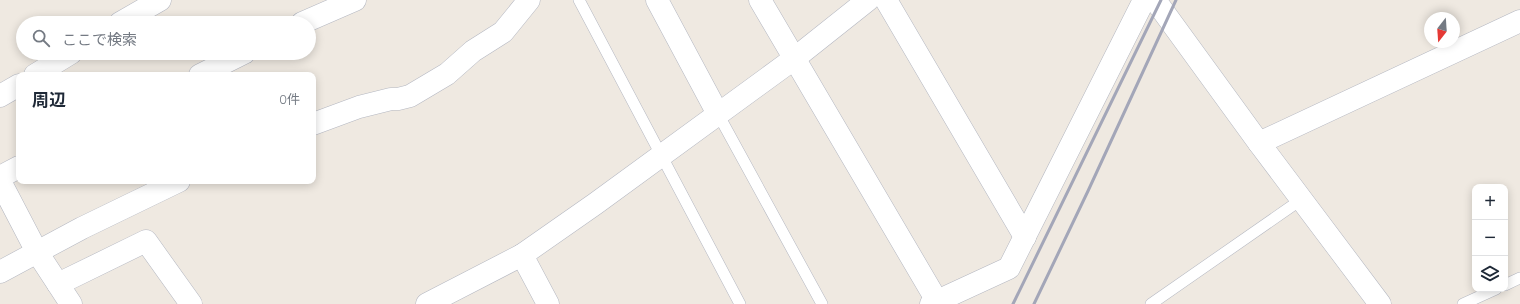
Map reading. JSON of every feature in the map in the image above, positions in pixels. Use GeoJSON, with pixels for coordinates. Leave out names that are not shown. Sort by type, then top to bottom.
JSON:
{"type":"FeatureCollection","features":[{"type":"Feature","properties":{"kind":"street"},"geometry":{"type":"LineString","coordinates":[[316,17],[354,0]]}},
{"type":"Feature","properties":{"kind":"street"},"geometry":{"type":"LineString","coordinates":[[316,123],[359,107],[410,96],[447,74],[473,50],[503,32],[529,0]]}},
{"type":"Feature","properties":{"kind":"street"},"geometry":{"type":"LineString","coordinates":[[657,0],[718,114]]}},
{"type":"Feature","properties":{"kind":"street"},"geometry":{"type":"LineString","coordinates":[[760,0],[796,58],[934,303],[1009,268],[1144,0]]}},
{"type":"Feature","properties":{"kind":"street"},"geometry":{"type":"LineString","coordinates":[[427,304],[522,255],[595,204],[661,154],[796,58],[868,0]]}},
{"type":"Feature","properties":{"kind":"street"},"geometry":{"type":"LineString","coordinates":[[886,0],[1025,236]]}},
{"type":"Feature","properties":{"kind":"street"},"geometry":{"type":"LineString","coordinates":[[1155,0],[1259,143],[1380,304]]}},
{"type":"Feature","properties":{"kind":"street"},"geometry":{"type":"LineString","coordinates":[[130,16],[149,2]]}},
{"type":"Feature","properties":{"kind":"street"},"geometry":{"type":"LineString","coordinates":[[1259,143],[1520,21]]}},
{"type":"Feature","properties":{"kind":"street"},"geometry":{"type":"LineString","coordinates":[[40,72],[60,60]]}},
{"type":"Feature","properties":{"kind":"street"},"geometry":{"type":"LineString","coordinates":[[206,72],[230,60]]}},
{"type":"Feature","properties":{"kind":"street"},"geometry":{"type":"LineString","coordinates":[[0,96],[16,87]]}},
{"type":"Feature","properties":{"kind":"street"},"geometry":{"type":"LineString","coordinates":[[0,177],[16,169]]}},
{"type":"Feature","properties":{"kind":"street"},"geometry":{"type":"LineString","coordinates":[[0,181],[37,252],[71,304]]}},
{"type":"Feature","properties":{"kind":"street"},"geometry":{"type":"LineString","coordinates":[[0,272],[82,228],[173,184]]}},
{"type":"Feature","properties":{"kind":"street"},"geometry":{"type":"LineString","coordinates":[[58,284],[146,241],[191,304]]}},
{"type":"Feature","properties":{"kind":"street"},"geometry":{"type":"LineString","coordinates":[[522,255],[548,304]]}},
{"type":"Feature","properties":{"kind":"lane"},"geometry":{"type":"LineString","coordinates":[[579,0],[740,304]]}},
{"type":"Feature","properties":{"kind":"lane"},"geometry":{"type":"LineString","coordinates":[[718,114],[822,304]]}},
{"type":"Feature","properties":{"kind":"lane"},"geometry":{"type":"LineString","coordinates":[[1151,304],[1302,199]]}},
{"type":"Feature","properties":{"kind":"lane"},"geometry":{"type":"LineString","coordinates":[[1508,284],[1520,278]]}},
{"type":"Feature","properties":{"kind":"lane"},"geometry":{"type":"LineString","coordinates":[[1464,304],[1490,292]]}},
{"type":"Feature","properties":{"kind":"railway"},"geometry":{"type":"LineString","coordinates":[[1013,304],[1161,0]]}},
{"type":"Feature","properties":{"kind":"railway"},"geometry":{"type":"LineString","coordinates":[[1034,304],[1176,0]]}}]}
